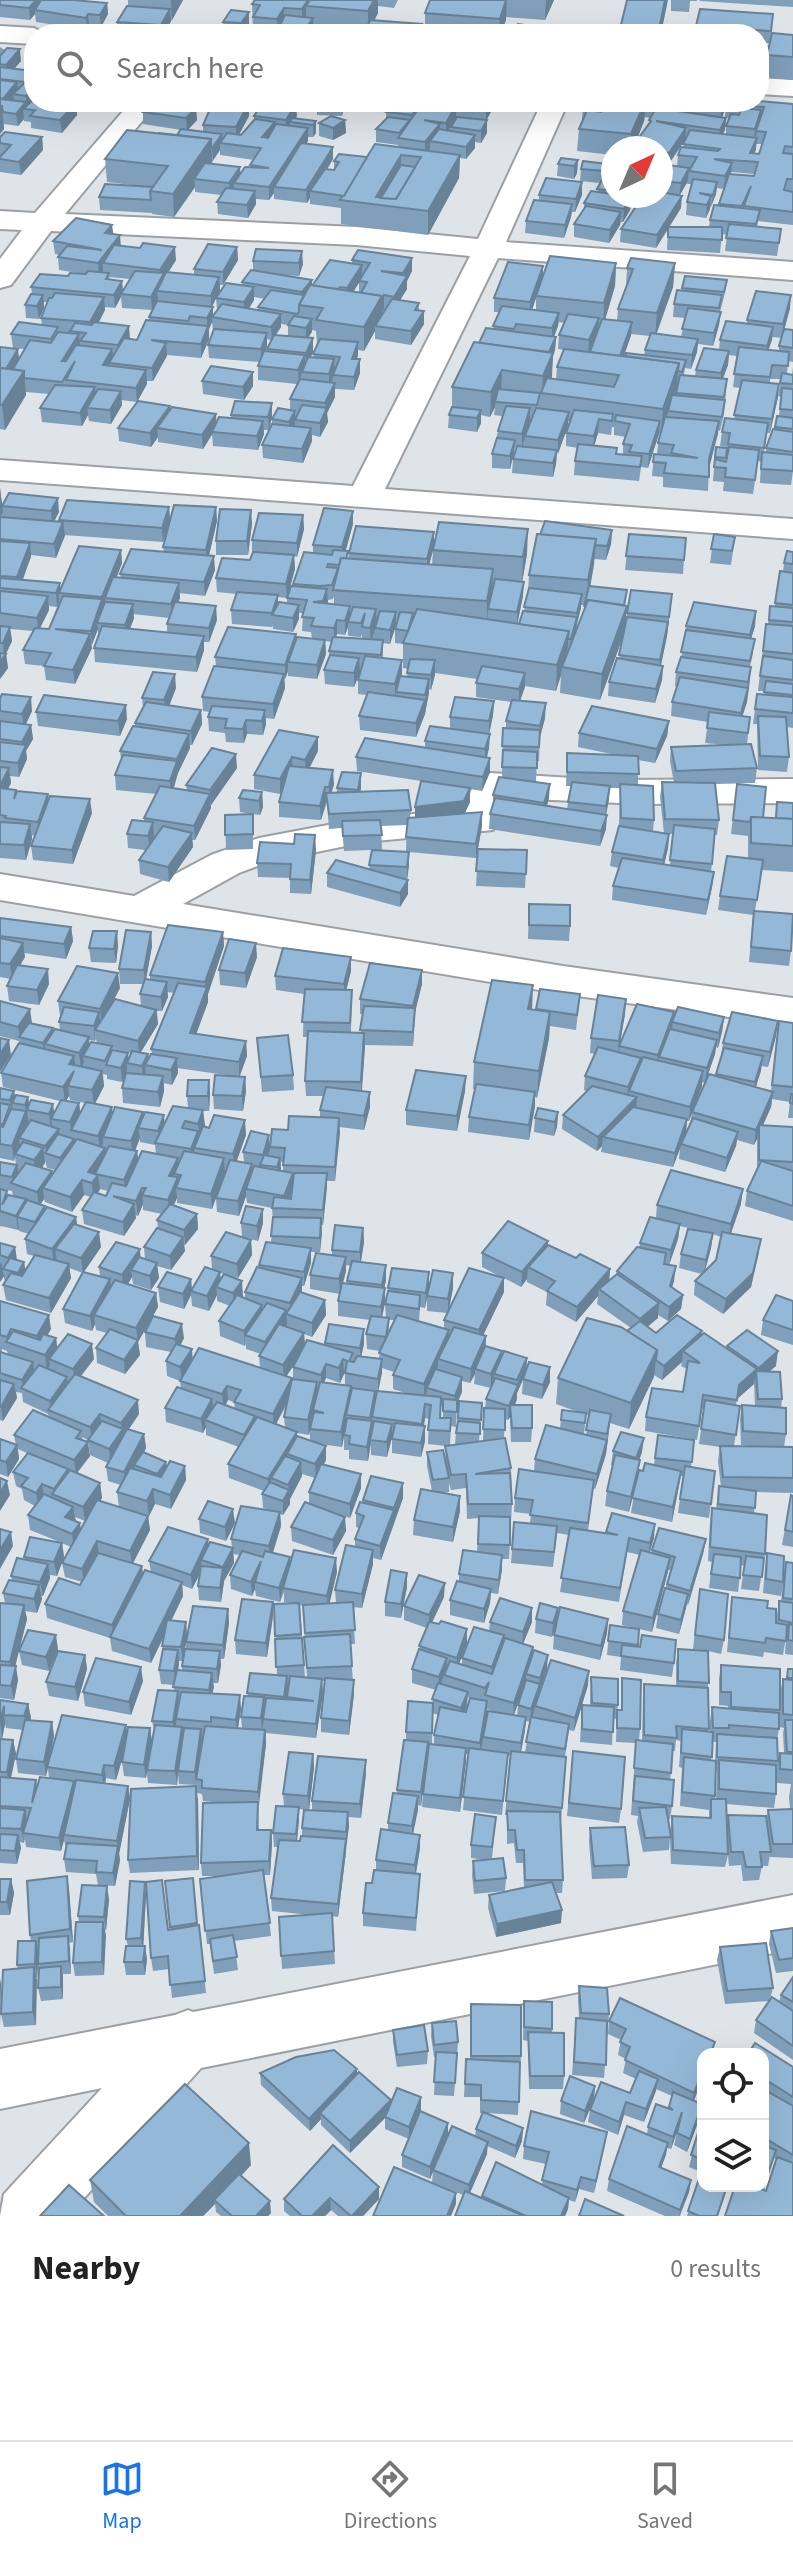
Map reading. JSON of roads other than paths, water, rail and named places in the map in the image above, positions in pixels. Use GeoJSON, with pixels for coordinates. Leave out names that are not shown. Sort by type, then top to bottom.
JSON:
{"type":"FeatureCollection","features":[{"type":"Feature","properties":{"kind":"street"},"geometry":{"type":"LineString","coordinates":[[0,34],[24,35]]}},
{"type":"Feature","properties":{"kind":"street"},"geometry":{"type":"LineString","coordinates":[[769,87],[793,88]]}},
{"type":"Feature","properties":{"kind":"street"},"geometry":{"type":"LineString","coordinates":[[0,279],[43,222],[136,112]]}},
{"type":"Feature","properties":{"kind":"street"},"geometry":{"type":"LineString","coordinates":[[364,498],[488,249],[550,112]]}},
{"type":"Feature","properties":{"kind":"street"},"geometry":{"type":"LineString","coordinates":[[0,220],[356,236],[488,249],[793,271]]}},
{"type":"Feature","properties":{"kind":"street"},"geometry":{"type":"LineString","coordinates":[[0,470],[793,529]]}},
{"type":"Feature","properties":{"kind":"street"},"geometry":{"type":"LineString","coordinates":[[142,909],[225,864],[259,851],[365,830],[479,821],[491,785],[547,791],[657,794],[793,791]]}},
{"type":"Feature","properties":{"kind":"street"},"geometry":{"type":"LineString","coordinates":[[0,887],[563,980],[793,1012]]}},
{"type":"Feature","properties":{"kind":"street"},"geometry":{"type":"LineString","coordinates":[[0,2079],[188,2039],[793,1922]]}},
{"type":"Feature","properties":{"kind":"street"},"geometry":{"type":"LineString","coordinates":[[26,2216],[188,2039]]}}]}
